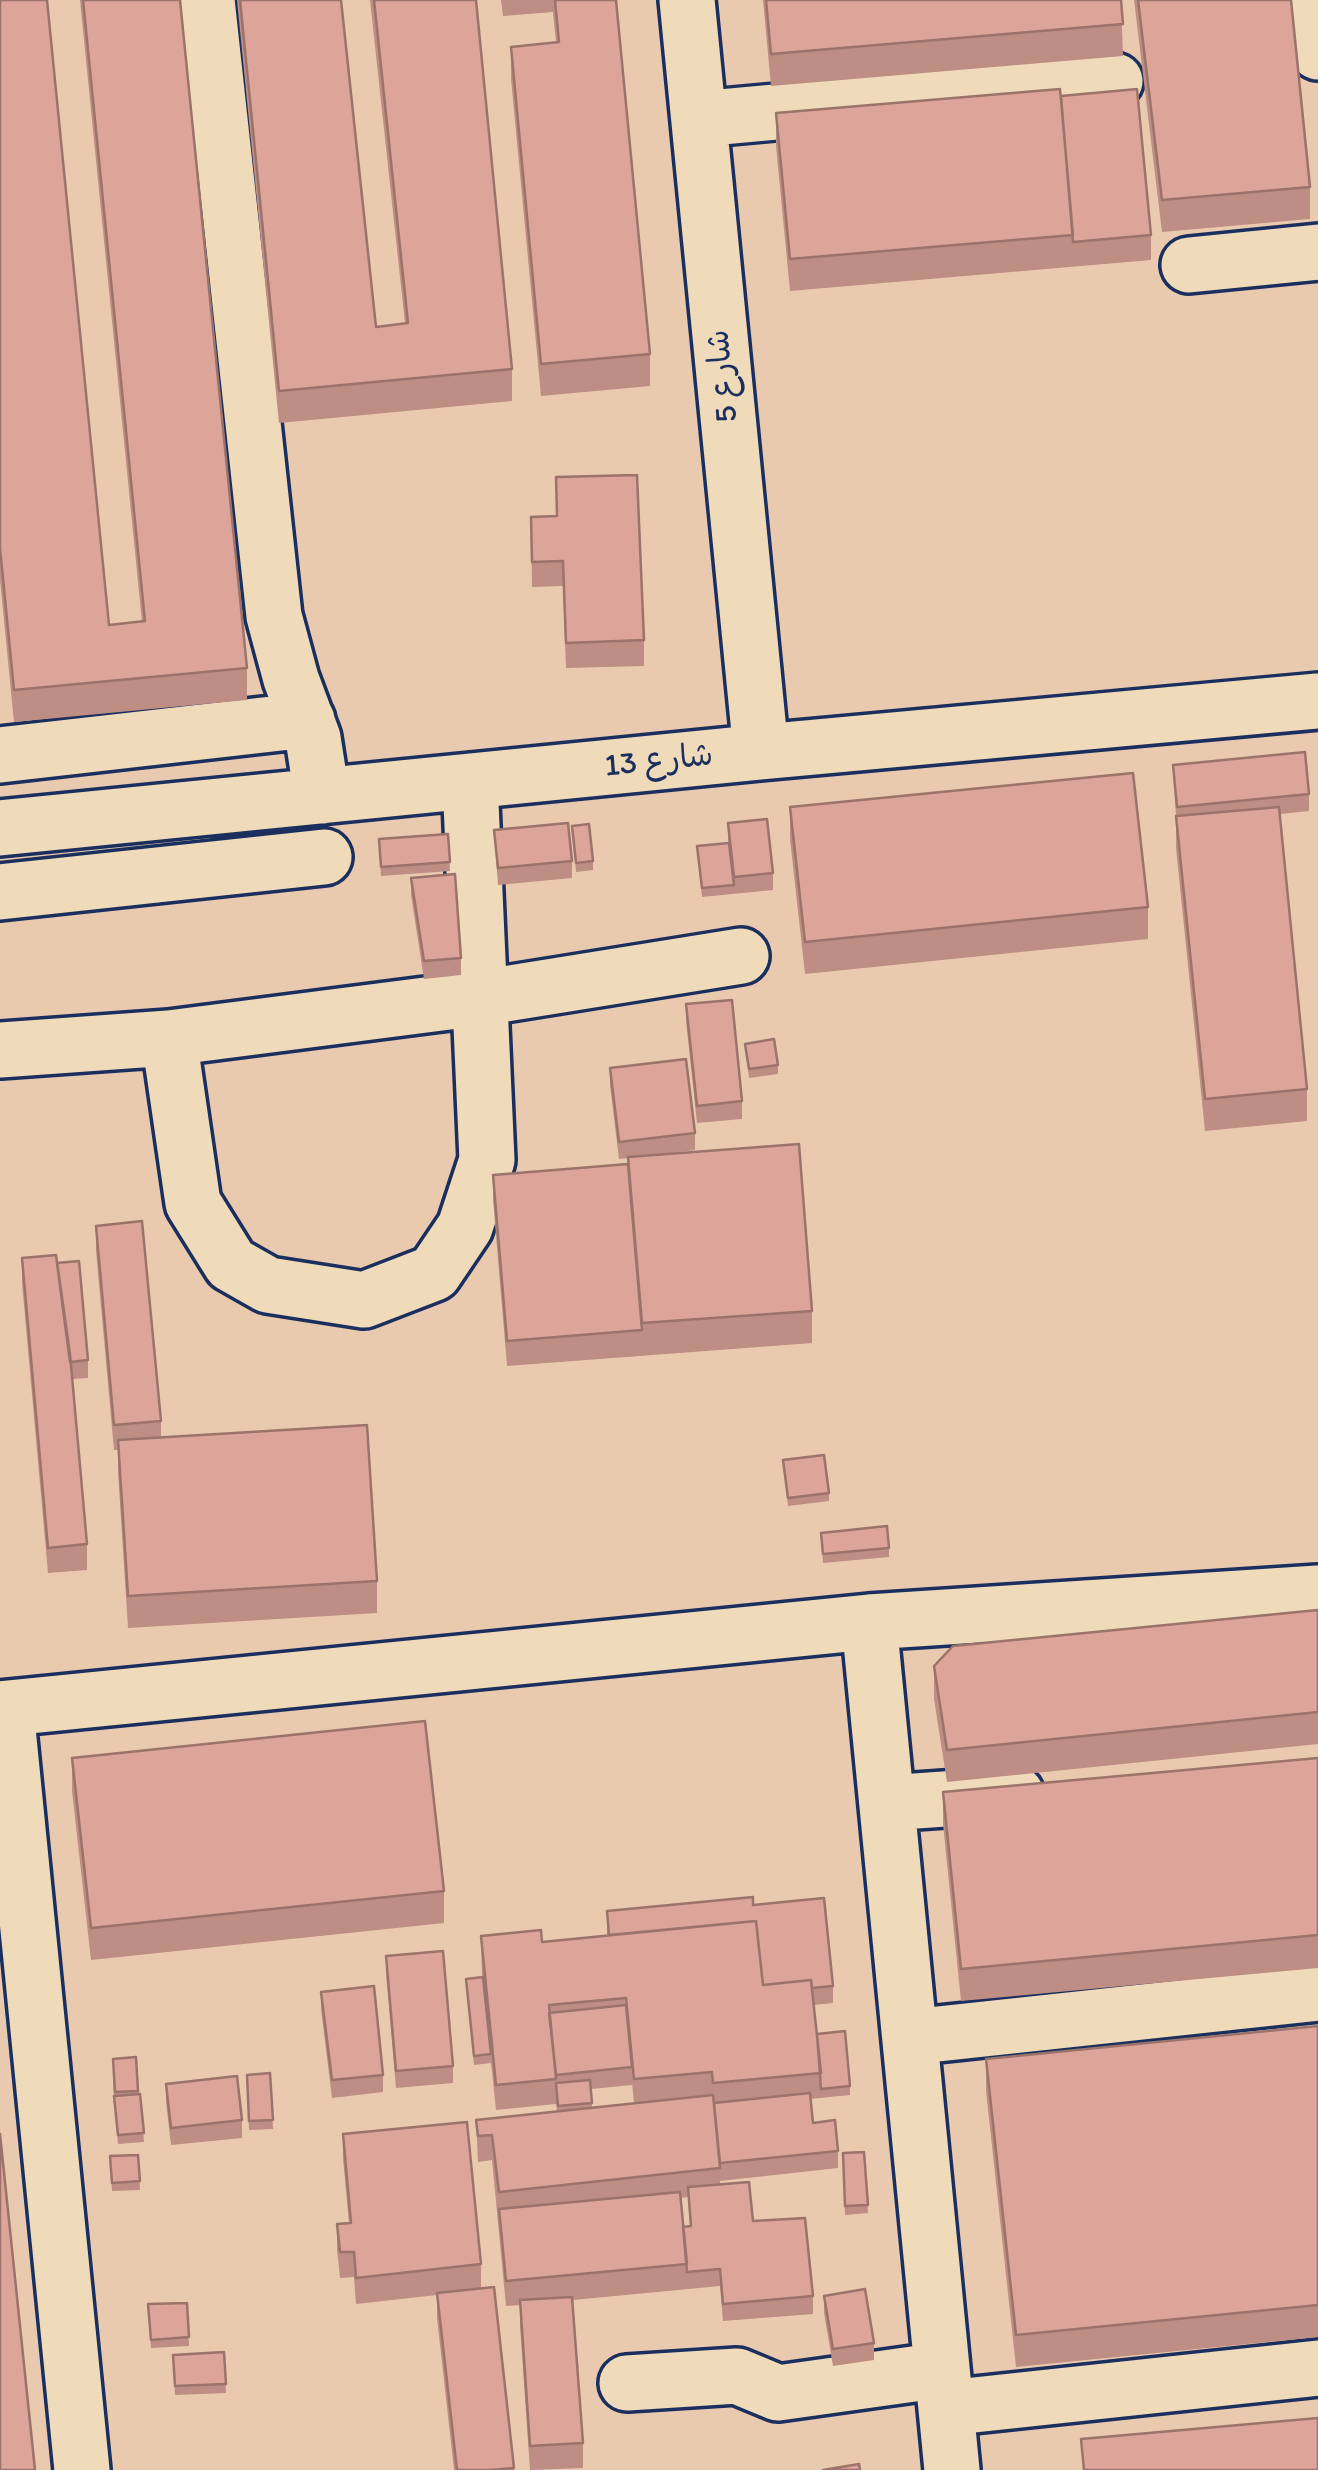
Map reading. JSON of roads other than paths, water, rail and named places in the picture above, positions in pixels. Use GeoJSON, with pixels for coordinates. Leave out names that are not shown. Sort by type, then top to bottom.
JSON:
{"type":"FeatureCollection","features":[{"type":"Feature","properties":{"kind":"street"},"geometry":{"type":"LineString","coordinates":[[207,0],[274,616],[291,680],[313,738],[322,796]]}},
{"type":"Feature","properties":{"kind":"street","name":"شارع 5"},"geometry":{"type":"LineString","coordinates":[[687,0],[761,752]]}},
{"type":"Feature","properties":{"kind":"street"},"geometry":{"type":"LineString","coordinates":[[1313,0],[1318,52]]}},
{"type":"Feature","properties":{"kind":"street"},"geometry":{"type":"LineString","coordinates":[[698,119],[1115,81]]}},
{"type":"Feature","properties":{"kind":"street"},"geometry":{"type":"LineString","coordinates":[[1189,265],[1318,252]]}},
{"type":"Feature","properties":{"kind":"street","name":"شارع 13"},"geometry":{"type":"LineString","coordinates":[[0,828],[761,752],[1318,702]]}},
{"type":"Feature","properties":{"kind":"street"},"geometry":{"type":"LineString","coordinates":[[0,755],[306,720]]}},
{"type":"Feature","properties":{"kind":"street"},"geometry":{"type":"LineString","coordinates":[[170,1038],[193,1203],[231,1264],[268,1285],[364,1300],[434,1272],[465,1227],[487,1160],[470,781]]}},
{"type":"Feature","properties":{"kind":"street"},"geometry":{"type":"LineString","coordinates":[[0,892],[324,857]]}},
{"type":"Feature","properties":{"kind":"street"},"geometry":{"type":"LineString","coordinates":[[0,1050],[170,1038],[480,998],[741,956]]}},
{"type":"Feature","properties":{"kind":"street"},"geometry":{"type":"LineString","coordinates":[[82,2470],[16,1971],[3,1709],[869,1622],[1318,1593]]}},
{"type":"Feature","properties":{"kind":"street"},"geometry":{"type":"LineString","coordinates":[[869,1622],[952,2470]]}},
{"type":"Feature","properties":{"kind":"street"},"geometry":{"type":"LineString","coordinates":[[887,1803],[1061,1790]]}},
{"type":"Feature","properties":{"kind":"street"},"geometry":{"type":"LineString","coordinates":[[912,2055],[1318,1993]]}},
{"type":"Feature","properties":{"kind":"street"},"geometry":{"type":"LineString","coordinates":[[912,2055],[1318,2037]]}},
{"type":"Feature","properties":{"kind":"street"},"geometry":{"type":"LineString","coordinates":[[626,2383],[737,2376],[778,2392],[944,2389],[1318,2368]]}}]}
